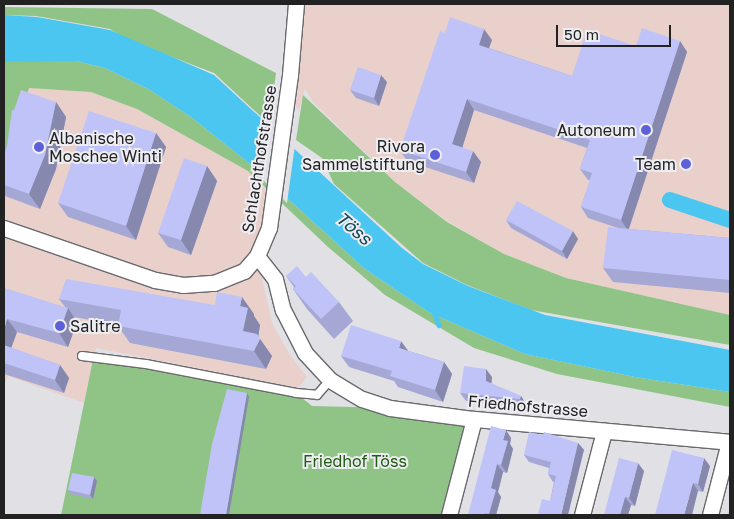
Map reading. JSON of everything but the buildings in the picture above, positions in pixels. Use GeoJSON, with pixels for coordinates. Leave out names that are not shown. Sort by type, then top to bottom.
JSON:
{"type":"FeatureCollection","features":[{"type":"Feature","properties":{"kind":"street","name":"Schlachthofstrasse"},"geometry":{"type":"LineString","coordinates":[[4,228],[155,280],[183,286],[214,284],[244,271],[257,256],[271,216],[287,98],[296,4]]}},
{"type":"Feature","properties":{"kind":"street","name":"Friedhofstrasse"},"geometry":{"type":"LineString","coordinates":[[257,256],[275,279],[292,332],[305,353],[330,380],[362,399],[390,408],[474,419],[730,442]]}},
{"type":"Feature","properties":{"kind":"street"},"geometry":{"type":"LineString","coordinates":[[449,515],[474,419]]}},
{"type":"Feature","properties":{"kind":"street"},"geometry":{"type":"LineString","coordinates":[[582,515],[604,431]]}},
{"type":"Feature","properties":{"kind":"street"},"geometry":{"type":"LineString","coordinates":[[710,515],[730,442]]}},
{"type":"Feature","properties":{"kind":"lane"},"geometry":{"type":"LineString","coordinates":[[82,356],[94,355],[303,394],[317,395],[330,380]]}},
{"type":"Feature","properties":{"kind":"shaded area"},"geometry":{"type":"Polygon","coordinates":[[[296,4],[730,4],[730,315],[566,278],[504,254],[447,221],[395,182],[313,102],[305,89],[299,110],[287,99],[296,4]]]}},
{"type":"Feature","properties":{"kind":"shaded area"},"geometry":{"type":"Polygon","coordinates":[[[29,87],[91,92],[137,109],[248,171],[274,197],[257,256],[272,323],[290,355],[307,377],[298,388],[96,348],[84,403],[8,376],[4,386],[4,164],[29,87]]]}},
{"type":"Feature","properties":{"kind":"green space"},"geometry":{"type":"Polygon","coordinates":[[[4,7],[152,9],[276,73],[269,124],[214,73],[128,40],[110,29],[36,16],[4,15],[4,7]]]}},
{"type":"Feature","properties":{"kind":"green space"},"geometry":{"type":"Polygon","coordinates":[[[76,61],[105,68],[150,90],[191,117],[250,164],[365,269],[430,313],[525,354],[635,377],[730,392],[730,407],[557,374],[474,348],[385,295],[328,247],[248,171],[137,109],[91,92],[29,88],[4,164],[4,62],[76,61]]]}},
{"type":"Feature","properties":{"kind":"green space"},"geometry":{"type":"Polygon","coordinates":[[[303,95],[395,182],[447,222],[504,254],[566,278],[730,315],[730,345],[531,310],[467,285],[423,263],[334,184],[322,158],[296,140],[303,95]]]}},
{"type":"Feature","properties":{"kind":"green space","name":"Friedhof Töss"},"geometry":{"type":"Polygon","coordinates":[[[94,355],[296,393],[312,406],[391,408],[474,419],[449,515],[61,515],[94,355]]]}},
{"type":"Feature","properties":{"kind":"water","name":"Töss"},"geometry":{"type":"Polygon","coordinates":[[[4,15],[37,17],[110,30],[214,75],[402,248],[423,264],[468,286],[545,315],[730,350],[730,392],[635,377],[525,354],[430,313],[365,269],[250,164],[191,117],[150,90],[105,68],[76,61],[4,62],[4,15]]]}},
{"type":"Feature","properties":{"kind":"pier"},"geometry":{"type":"Polygon","coordinates":[[[270,122],[295,145],[287,203],[262,179],[270,122]]]}},
{"type":"Feature","properties":{"kind":"waterway"},"geometry":{"type":"LineString","coordinates":[[670,200],[730,220]]}},
{"type":"Feature","properties":{"kind":"waterway"},"geometry":{"type":"LineString","coordinates":[[434,312],[439,325]]}},
{"type":"Feature","properties":{"kind":"place","name":"Autoneum"},"geometry":{"type":"Point","coordinates":[646,130]}},
{"type":"Feature","properties":{"kind":"place","name":"Albanische Moschee Winti"},"geometry":{"type":"Point","coordinates":[39,147]}},
{"type":"Feature","properties":{"kind":"place","name":"Rivora Sammelstiftung"},"geometry":{"type":"Point","coordinates":[435,155]}},
{"type":"Feature","properties":{"kind":"place","name":"Team"},"geometry":{"type":"Point","coordinates":[686,164]}},
{"type":"Feature","properties":{"kind":"place","name":"Salitre"},"geometry":{"type":"Point","coordinates":[60,326]}}]}
